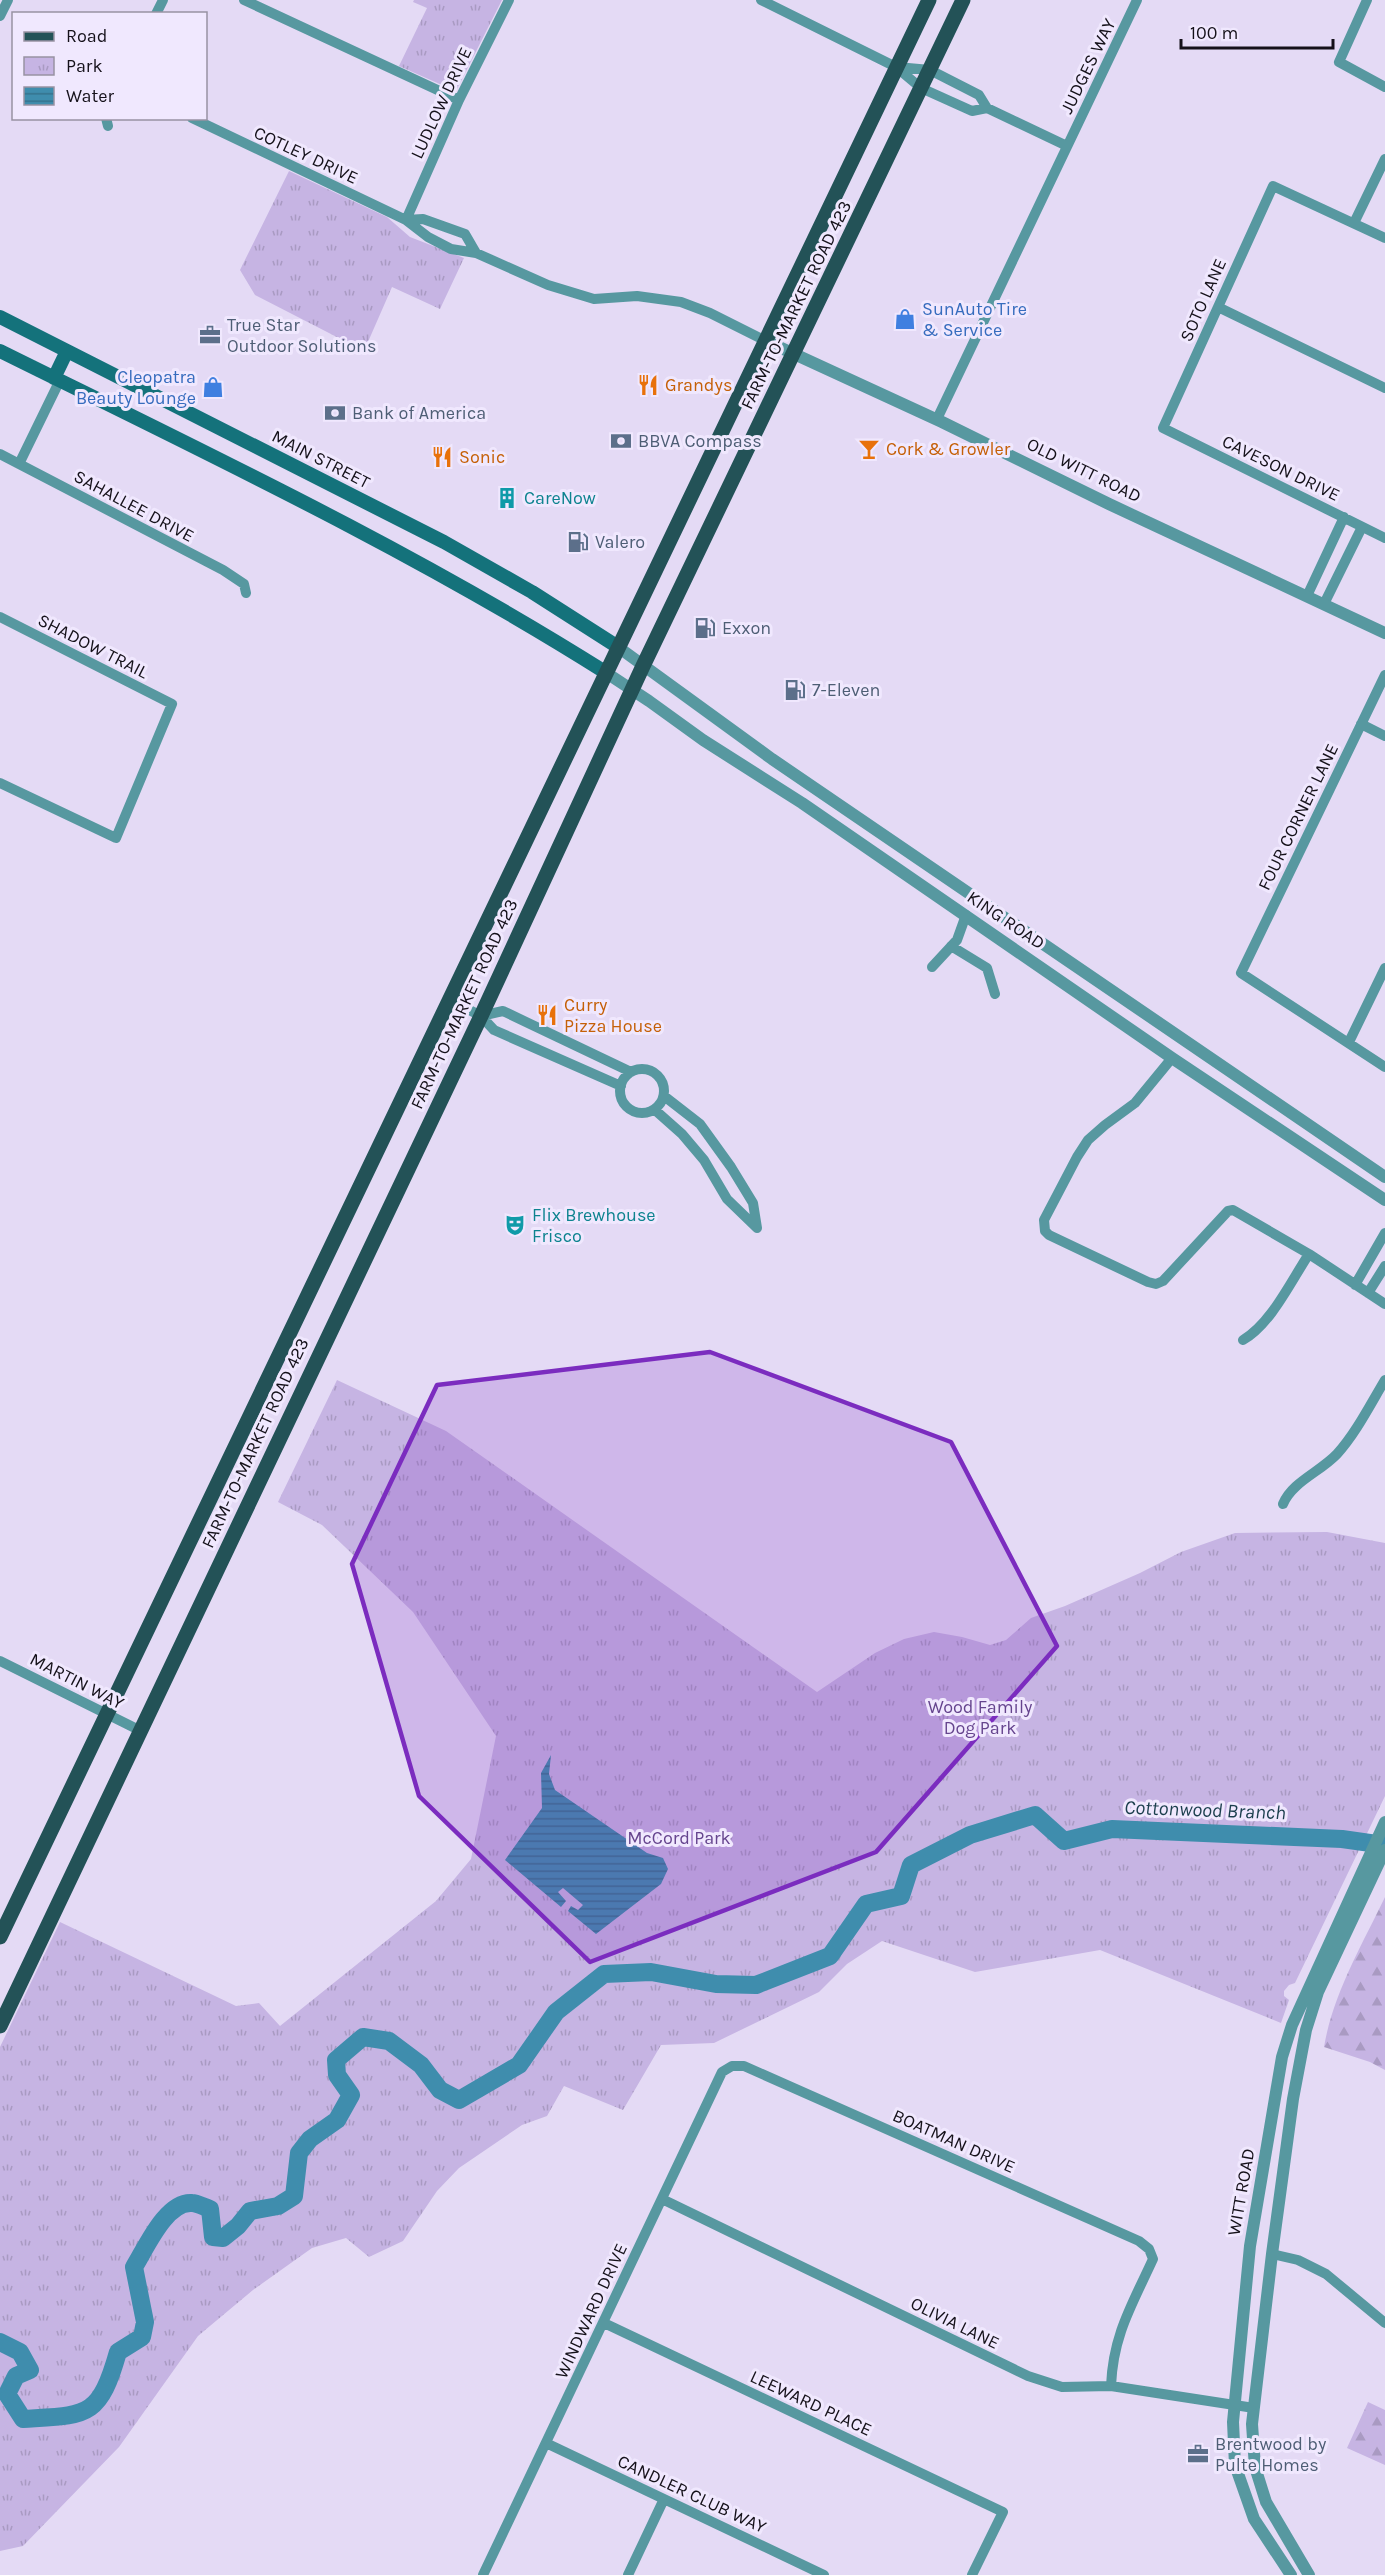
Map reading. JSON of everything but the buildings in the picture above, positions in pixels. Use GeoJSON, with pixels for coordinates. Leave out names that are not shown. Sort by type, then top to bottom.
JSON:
{"type":"FeatureCollection","features":[{"type":"Feature","properties":{"kind":"main road","name":"FARM-TO-MARKET ROAD 423"},"geometry":{"type":"LineString","coordinates":[[0,1937],[929,0]]}},
{"type":"Feature","properties":{"kind":"main road","name":"FARM-TO-MARKET ROAD 423"},"geometry":{"type":"LineString","coordinates":[[0,2026],[481,1016],[632,689],[963,0]]}},
{"type":"Feature","properties":{"kind":"main road","name":"MAIN STREET"},"geometry":{"type":"LineString","coordinates":[[0,317],[444,542],[532,592],[618,648]]}},
{"type":"Feature","properties":{"kind":"main road"},"geometry":{"type":"LineString","coordinates":[[0,351],[299,500],[524,621],[605,672]]}},
{"type":"Feature","properties":{"kind":"main road"},"geometry":{"type":"LineString","coordinates":[[57,379],[67,351]]}},
{"type":"Feature","properties":{"kind":"street"},"geometry":{"type":"LineString","coordinates":[[0,16],[8,0]]}},
{"type":"Feature","properties":{"kind":"street"},"geometry":{"type":"LineString","coordinates":[[244,0],[459,100]]}},
{"type":"Feature","properties":{"kind":"street","name":"LUDLOW DRIVE"},"geometry":{"type":"LineString","coordinates":[[406,220],[459,100],[509,0]]}},
{"type":"Feature","properties":{"kind":"street"},"geometry":{"type":"LineString","coordinates":[[761,0],[896,68],[921,88],[972,111],[987,108]]}},
{"type":"Feature","properties":{"kind":"street","name":"JUDGES WAY"},"geometry":{"type":"LineString","coordinates":[[937,419],[1137,0]]}},
{"type":"Feature","properties":{"kind":"street"},"geometry":{"type":"LineString","coordinates":[[1367,0],[1339,62],[1385,87]]}},
{"type":"Feature","properties":{"kind":"street"},"geometry":{"type":"LineString","coordinates":[[896,68],[930,70],[980,95],[987,108],[1067,146]]}},
{"type":"Feature","properties":{"kind":"street","name":"COTLEY DRIVE"},"geometry":{"type":"LineString","coordinates":[[196,120],[406,220],[428,237],[451,249],[476,253]]}},
{"type":"Feature","properties":{"kind":"street"},"geometry":{"type":"LineString","coordinates":[[1385,159],[1354,223],[1385,238]]}},
{"type":"Feature","properties":{"kind":"street","name":"SOTO LANE"},"geometry":{"type":"LineString","coordinates":[[1163,428],[1273,186],[1354,223]]}},
{"type":"Feature","properties":{"kind":"street","name":"COTLEY DRIVE"},"geometry":{"type":"LineString","coordinates":[[406,220],[423,219],[465,234],[476,253]]}},
{"type":"Feature","properties":{"kind":"street"},"geometry":{"type":"LineString","coordinates":[[476,253],[548,285],[594,299],[637,296],[681,302],[710,313],[766,341]]}},
{"type":"Feature","properties":{"kind":"street"},"geometry":{"type":"LineString","coordinates":[[1218,307],[1385,388]]}},
{"type":"Feature","properties":{"kind":"street","name":"OLD WITT ROAD"},"geometry":{"type":"LineString","coordinates":[[766,341],[937,419],[1109,504],[1385,633]]}},
{"type":"Feature","properties":{"kind":"street"},"geometry":{"type":"LineString","coordinates":[[19,464],[57,379]]}},
{"type":"Feature","properties":{"kind":"street","name":"CAVESON DRIVE"},"geometry":{"type":"LineString","coordinates":[[1163,428],[1385,538]]}},
{"type":"Feature","properties":{"kind":"street","name":"SAHALLEE DRIVE"},"geometry":{"type":"LineString","coordinates":[[0,454],[222,570],[244,584],[246,593]]}},
{"type":"Feature","properties":{"kind":"street"},"geometry":{"type":"LineString","coordinates":[[1307,596],[1344,517]]}},
{"type":"Feature","properties":{"kind":"street"},"geometry":{"type":"LineString","coordinates":[[1324,604],[1362,527]]}},
{"type":"Feature","properties":{"kind":"street","name":"SHADOW TRAIL"},"geometry":{"type":"LineString","coordinates":[[0,617],[172,704],[116,838],[0,783]]}},
{"type":"Feature","properties":{"kind":"street","name":"KING ROAD"},"geometry":{"type":"LineString","coordinates":[[618,648],[772,759],[978,897],[1184,1041],[1385,1177]]}},
{"type":"Feature","properties":{"kind":"street","name":"KING ROAD"},"geometry":{"type":"LineString","coordinates":[[605,672],[966,915],[1172,1058],[1385,1200]]}},
{"type":"Feature","properties":{"kind":"street","name":"FOUR CORNER LANE"},"geometry":{"type":"LineString","coordinates":[[1349,1042],[1241,973],[1385,675]]}},
{"type":"Feature","properties":{"kind":"street"},"geometry":{"type":"LineString","coordinates":[[1361,724],[1385,736]]}},
{"type":"Feature","properties":{"kind":"street"},"geometry":{"type":"LineString","coordinates":[[761,777],[772,759]]}},
{"type":"Feature","properties":{"kind":"street"},"geometry":{"type":"LineString","coordinates":[[932,967],[957,940],[966,915],[978,897]]}},
{"type":"Feature","properties":{"kind":"street"},"geometry":{"type":"LineString","coordinates":[[951,946],[987,968],[995,994]]}},
{"type":"Feature","properties":{"kind":"street"},"geometry":{"type":"LineString","coordinates":[[1385,969],[1349,1042],[1385,1066]]}},
{"type":"Feature","properties":{"kind":"street"},"geometry":{"type":"LineString","coordinates":[[448,999],[481,1016],[495,1030],[621,1086]]}},
{"type":"Feature","properties":{"kind":"street"},"geometry":{"type":"LineString","coordinates":[[481,1016],[503,1011],[631,1072],[645,1069],[657,1075],[664,1088],[664,1096],[655,1110],[640,1113],[627,1107],[620,1094],[621,1086],[631,1072]]}},
{"type":"Feature","properties":{"kind":"street"},"geometry":{"type":"LineString","coordinates":[[1184,1041],[1135,1104],[1088,1140],[1051,1205],[1044,1220],[1045,1231],[1098,1259],[1156,1284],[1163,1281],[1228,1211],[1233,1210],[1309,1254],[1385,1304]]}},
{"type":"Feature","properties":{"kind":"street"},"geometry":{"type":"LineString","coordinates":[[655,1110],[682,1134],[704,1160],[727,1199],[757,1228],[753,1203],[731,1167],[700,1124],[664,1096]]}},
{"type":"Feature","properties":{"kind":"street"},"geometry":{"type":"LineString","coordinates":[[1355,1285],[1385,1233]]}},
{"type":"Feature","properties":{"kind":"street"},"geometry":{"type":"LineString","coordinates":[[1243,1340],[1264,1322],[1309,1254]]}},
{"type":"Feature","properties":{"kind":"street"},"geometry":{"type":"LineString","coordinates":[[1368,1293],[1385,1266]]}},
{"type":"Feature","properties":{"kind":"street"},"geometry":{"type":"LineString","coordinates":[[1283,1504],[1287,1494],[1295,1486],[1312,1476],[1336,1455],[1356,1430],[1385,1380]]}},
{"type":"Feature","properties":{"kind":"street","name":"MARTIN WAY"},"geometry":{"type":"LineString","coordinates":[[0,1661],[139,1730]]}},
{"type":"Feature","properties":{"kind":"street","name":"WITT ROAD"},"geometry":{"type":"LineString","coordinates":[[1309,2575],[1266,2502],[1255,2467],[1252,2424],[1289,2129],[1306,2030],[1347,1915],[1385,1822]]}},
{"type":"Feature","properties":{"kind":"street","name":"WITT ROAD"},"geometry":{"type":"LineString","coordinates":[[1291,2575],[1254,2519],[1235,2465],[1234,2407],[1250,2251],[1282,2057],[1300,2003],[1385,1850]]}},
{"type":"Feature","properties":{"kind":"street","name":"WINDWARD DRIVE"},"geometry":{"type":"LineString","coordinates":[[483,2575],[722,2072],[732,2066]]}},
{"type":"Feature","properties":{"kind":"street","name":"BOATMAN DRIVE"},"geometry":{"type":"LineString","coordinates":[[732,2066],[744,2066],[1139,2241],[1149,2249],[1153,2259],[1118,2334],[1112,2358],[1111,2386]]}},
{"type":"Feature","properties":{"kind":"street","name":"OLIVIA LANE"},"geometry":{"type":"LineString","coordinates":[[662,2199],[1028,2376],[1062,2387],[1111,2386],[1234,2407],[1254,2408]]}},
{"type":"Feature","properties":{"kind":"street"},"geometry":{"type":"LineString","coordinates":[[1250,2251],[1298,2260],[1326,2274],[1385,2323]]}},
{"type":"Feature","properties":{"kind":"street","name":"LEEWARD PLACE"},"geometry":{"type":"LineString","coordinates":[[604,2323],[1003,2512],[972,2575]]}},
{"type":"Feature","properties":{"kind":"street","name":"CANDLER CLUB WAY"},"geometry":{"type":"LineString","coordinates":[[546,2443],[824,2575]]}},
{"type":"Feature","properties":{"kind":"street"},"geometry":{"type":"LineString","coordinates":[[628,2575],[664,2499]]}},
{"type":"Feature","properties":{"kind":"street"},"geometry":{"type":"LineString","coordinates":[[1276,2553],[1291,2544]]}},
{"type":"Feature","properties":{"kind":"highlighted area"},"geometry":{"type":"Polygon","coordinates":[[[710,1352],[951,1442],[1057,1646],[876,1852],[590,1962],[419,1796],[352,1564],[437,1385],[710,1352]]]}},
{"type":"Feature","properties":{"kind":"green space"},"geometry":{"type":"Polygon","coordinates":[[[414,0],[502,0],[457,89],[451,89],[399,66],[427,8],[413,2],[414,0]]]}},
{"type":"Feature","properties":{"kind":"green space"},"geometry":{"type":"Polygon","coordinates":[[[289,171],[387,217],[410,237],[464,258],[440,309],[392,287],[364,351],[255,295],[240,270],[289,171]]]}},
{"type":"Feature","properties":{"kind":"green space","name":"McCord Park"},"geometry":{"type":"Polygon","coordinates":[[[337,1380],[446,1431],[817,1692],[875,1653],[904,1639],[934,1632],[990,1645],[1006,1640],[1031,1618],[1065,1606],[1140,1573],[1181,1552],[1235,1533],[1327,1532],[1385,1543],[1385,1796],[1295,1983],[1289,1985],[1284,1991],[1284,1996],[1289,2000],[1281,2023],[1100,1950],[975,1972],[882,1941],[847,1964],[819,1992],[714,2043],[661,2045],[623,2110],[564,2086],[547,2116],[522,2125],[459,2168],[437,2191],[403,2241],[369,2257],[346,2238],[312,2248],[253,2290],[198,2336],[119,2447],[23,2546],[0,2551],[0,2047],[60,1922],[236,2006],[259,2003],[280,2026],[436,1901],[471,1859],[496,1736],[413,1612],[322,1525],[278,1502],[337,1380]]]}},
{"type":"Feature","properties":{"kind":"green space"},"geometry":{"type":"Polygon","coordinates":[[[1385,1897],[1385,2070],[1370,2062],[1324,2047],[1341,1989],[1385,1897]]]}},
{"type":"Feature","properties":{"kind":"green space"},"geometry":{"type":"Polygon","coordinates":[[[1368,2402],[1385,2410],[1385,2465],[1347,2448],[1368,2402]]]}},
{"type":"Feature","properties":{"kind":"water"},"geometry":{"type":"Polygon","coordinates":[[[551,1755],[549,1774],[555,1790],[647,1853],[663,1858],[668,1869],[661,1884],[596,1934],[568,1911],[571,1906],[578,1910],[583,1905],[563,1888],[558,1892],[566,1901],[561,1907],[505,1860],[542,1808],[541,1773],[551,1755]]]}},
{"type":"Feature","properties":{"kind":"waterway","name":"Cottonwood Branch"},"geometry":{"type":"LineString","coordinates":[[0,2342],[20,2352],[30,2370],[16,2376],[7,2394],[23,2419],[76,2414],[96,2402],[104,2390],[118,2352],[142,2337],[145,2322],[134,2267],[165,2217],[183,2204],[194,2203],[210,2209],[213,2237],[223,2238],[238,2226],[250,2211],[278,2206],[294,2196],[299,2153],[310,2139],[337,2120],[351,2095],[337,2075],[336,2060],[363,2037],[389,2041],[421,2065],[440,2090],[459,2100],[519,2065],[556,2012],[604,1974],[651,1972],[716,1984],[756,1985],[830,1956],[866,1904],[901,1896],[911,1865],[970,1835],[1035,1815],[1064,1841],[1112,1829],[1342,1839],[1385,1845]]}},
{"type":"Feature","properties":{"kind":"place","name":"SunAuto Tire & Service"},"geometry":{"type":"Point","coordinates":[905,319]}},
{"type":"Feature","properties":{"kind":"place","name":"True Star Outdoor Solutions"},"geometry":{"type":"Point","coordinates":[210,335]}},
{"type":"Feature","properties":{"kind":"place","name":"Grandys"},"geometry":{"type":"Point","coordinates":[648,385]}},
{"type":"Feature","properties":{"kind":"place","name":"Cleopatra Beauty Lounge"},"geometry":{"type":"Point","coordinates":[213,387]}},
{"type":"Feature","properties":{"kind":"place","name":"Bank of America"},"geometry":{"type":"Point","coordinates":[335,413]}},
{"type":"Feature","properties":{"kind":"place","name":"BBVA Compass"},"geometry":{"type":"Point","coordinates":[621,441]}},
{"type":"Feature","properties":{"kind":"place","name":"Cork & Growler"},"geometry":{"type":"Point","coordinates":[869,449]}},
{"type":"Feature","properties":{"kind":"place","name":"Sonic"},"geometry":{"type":"Point","coordinates":[442,457]}},
{"type":"Feature","properties":{"kind":"place","name":"CareNow"},"geometry":{"type":"Point","coordinates":[507,498]}},
{"type":"Feature","properties":{"kind":"place","name":"Valero"},"geometry":{"type":"Point","coordinates":[578,542]}},
{"type":"Feature","properties":{"kind":"place","name":"Exxon"},"geometry":{"type":"Point","coordinates":[705,628]}},
{"type":"Feature","properties":{"kind":"place","name":"7-Eleven"},"geometry":{"type":"Point","coordinates":[795,690]}},
{"type":"Feature","properties":{"kind":"place","name":"Curry Pizza House"},"geometry":{"type":"Point","coordinates":[547,1015]}},
{"type":"Feature","properties":{"kind":"place","name":"Flix Brewhouse Frisco"},"geometry":{"type":"Point","coordinates":[515,1225]}},
{"type":"Feature","properties":{"kind":"place","name":"Brentwood by Pulte Homes"},"geometry":{"type":"Point","coordinates":[1198,2454]}},
{"type":"Feature","properties":{"kind":"park label","name":"Wood Family Dog Park"},"geometry":{"type":"Point","coordinates":[980,1717]}}]}
